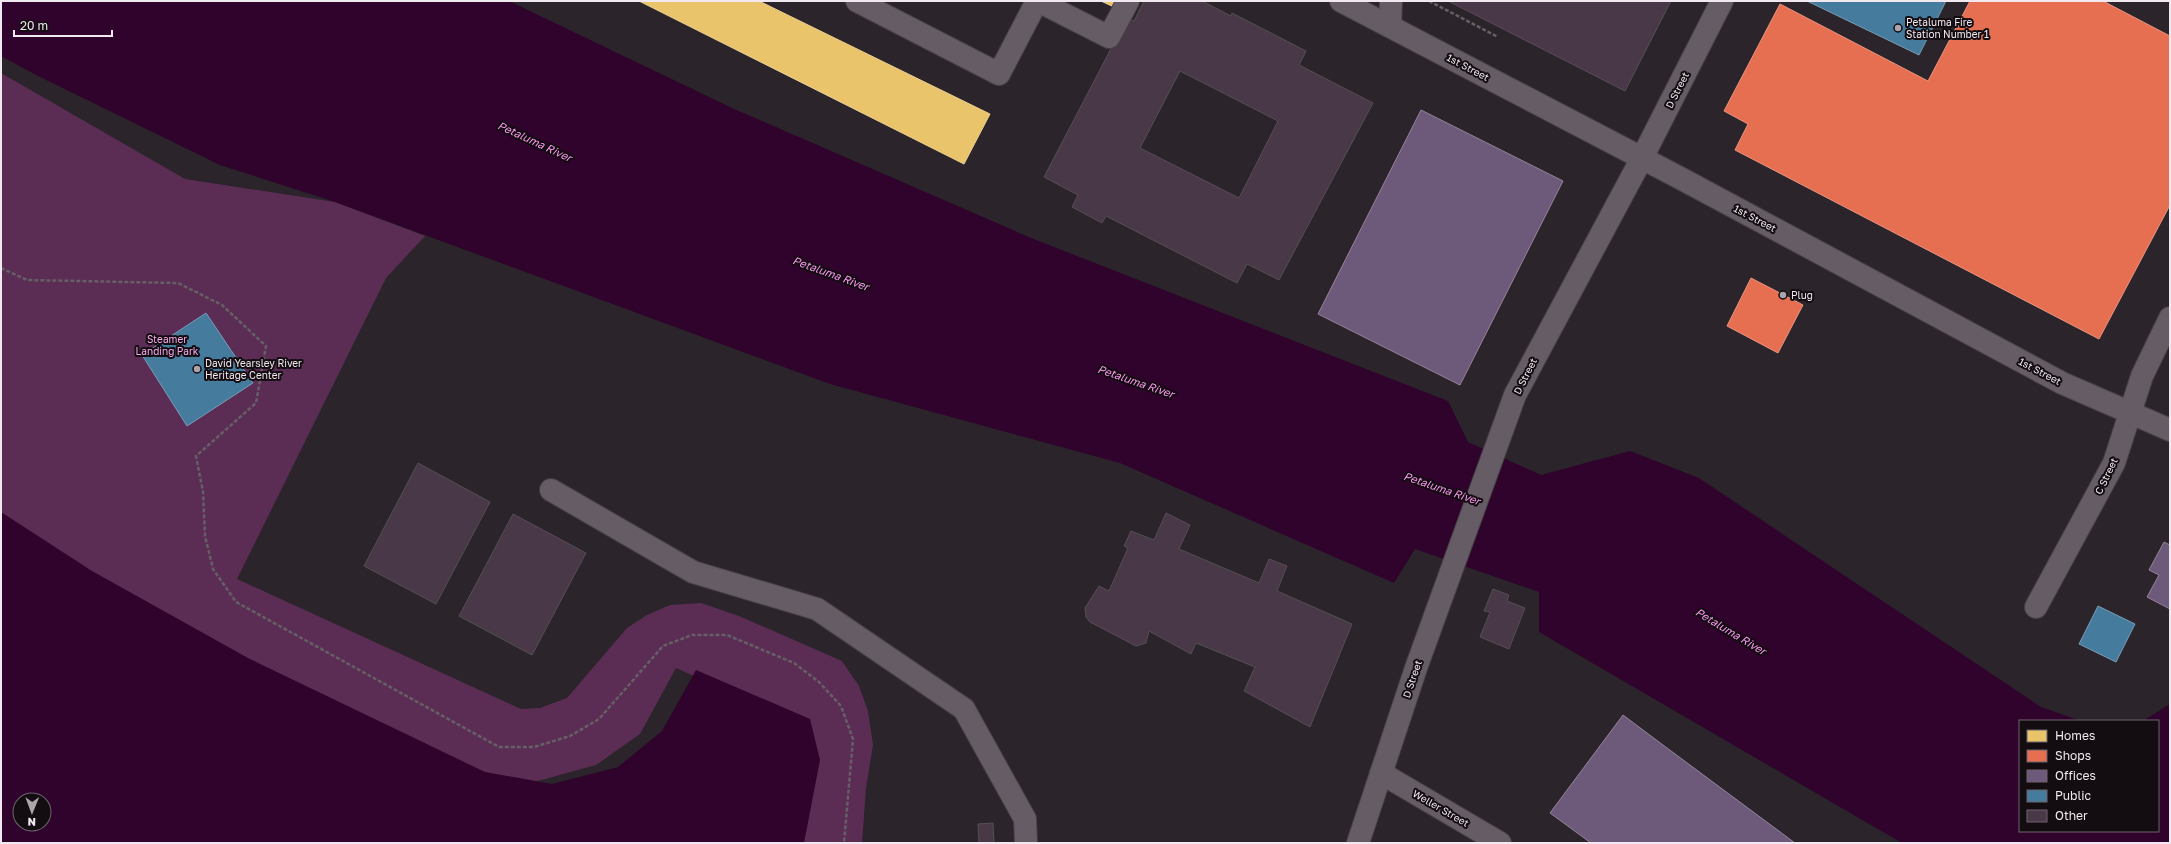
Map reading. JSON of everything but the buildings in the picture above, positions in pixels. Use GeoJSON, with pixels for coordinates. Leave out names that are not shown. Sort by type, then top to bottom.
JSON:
{"type":"FeatureCollection","features":[{"type":"Feature","properties":{"kind":"street"},"geometry":{"type":"LineString","coordinates":[[857,1],[999,74],[1037,1],[1109,37],[1128,1]]}},
{"type":"Feature","properties":{"kind":"street","name":"1st Street"},"geometry":{"type":"LineString","coordinates":[[1341,1],[1642,158],[2055,379],[2128,413],[2170,430]]}},
{"type":"Feature","properties":{"kind":"street"},"geometry":{"type":"LineString","coordinates":[[1390,26],[1391,1]]}},
{"type":"Feature","properties":{"kind":"street","name":"D Street"},"geometry":{"type":"LineString","coordinates":[[1358,843],[1416,668],[1515,395],[1642,158],[1722,1]]}},
{"type":"Feature","properties":{"kind":"street","name":"C Street"},"geometry":{"type":"LineString","coordinates":[[2036,607],[2114,463],[2128,413],[2142,376],[2170,318]]}},
{"type":"Feature","properties":{"kind":"street"},"geometry":{"type":"LineString","coordinates":[[551,490],[693,572],[817,609],[964,709],[1025,819],[1026,843]]}},
{"type":"Feature","properties":{"kind":"street","name":"Weller Street"},"geometry":{"type":"LineString","coordinates":[[1381,773],[1500,843]]}},
{"type":"Feature","properties":{"kind":"path"},"geometry":{"type":"LineString","coordinates":[[1429,1],[1498,37]]}},
{"type":"Feature","properties":{"kind":"path"},"geometry":{"type":"LineString","coordinates":[[1,268],[27,280],[178,283],[222,305],[266,346],[256,403],[196,456],[204,492],[205,536],[213,569],[236,602],[499,746],[534,747],[570,736],[599,719],[663,646],[692,635],[727,636],[794,663],[819,682],[840,706],[853,739],[844,843]]}},
{"type":"Feature","properties":{"kind":"green space","name":"Steamer Landing Park"},"geometry":{"type":"Polygon","coordinates":[[[1,73],[185,179],[335,202],[425,236],[386,278],[237,579],[521,709],[540,708],[567,698],[627,628],[647,615],[670,605],[701,603],[739,616],[842,661],[859,686],[868,711],[873,745],[866,788],[862,843],[791,843],[797,722],[676,668],[640,734],[596,765],[534,782],[471,772],[231,655],[1,521],[1,73]]]}},
{"type":"Feature","properties":{"kind":"water","name":"Petaluma River"},"geometry":{"type":"Polygon","coordinates":[[[1,1],[509,1],[732,108],[1031,238],[1448,401],[1468,442],[1541,475],[1630,451],[1699,478],[2041,707],[2078,720],[2019,720],[2019,832],[2159,832],[2159,720],[2145,720],[2170,704],[2170,843],[1902,843],[1539,632],[1539,592],[1415,549],[1394,583],[1120,463],[830,384],[335,202],[220,165],[38,76],[1,56],[1,1]]]}},
{"type":"Feature","properties":{"kind":"water"},"geometry":{"type":"Polygon","coordinates":[[[1,512],[92,571],[248,658],[485,772],[552,784],[618,767],[662,731],[696,670],[810,719],[820,760],[804,843],[1,843],[1,512]]]}},
{"type":"Feature","properties":{"kind":"place","name":"Petaluma Fire Station Number 1"},"geometry":{"type":"Point","coordinates":[1898,28]}},
{"type":"Feature","properties":{"kind":"place","name":"Plug"},"geometry":{"type":"Point","coordinates":[1783,295]}},
{"type":"Feature","properties":{"kind":"place","name":"David Yearsley River Heritage Center"},"geometry":{"type":"Point","coordinates":[197,369]}}]}
